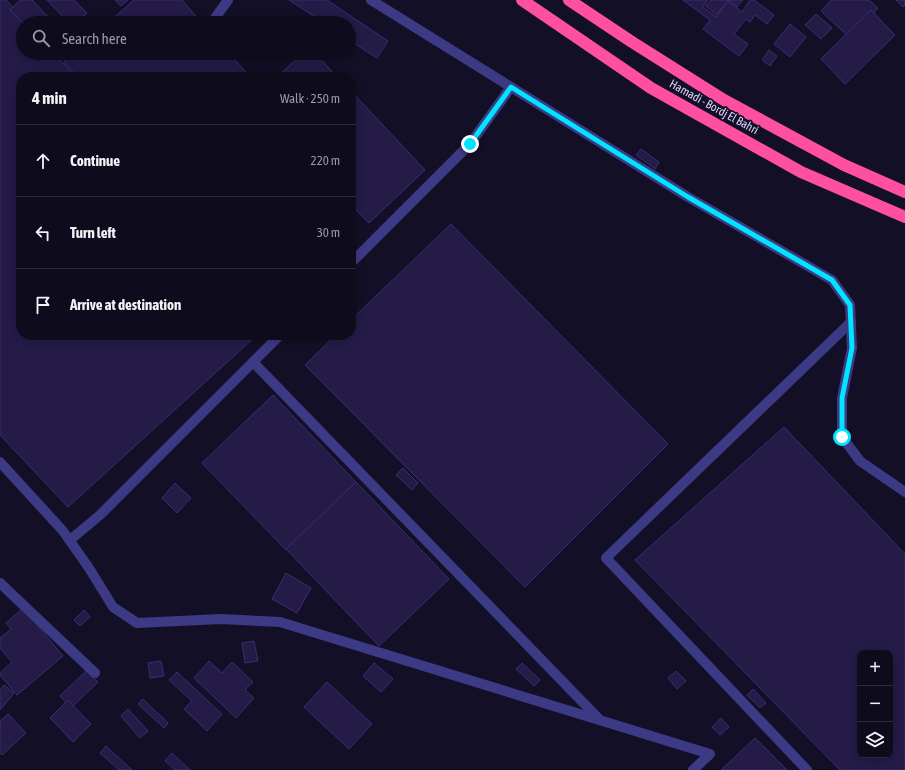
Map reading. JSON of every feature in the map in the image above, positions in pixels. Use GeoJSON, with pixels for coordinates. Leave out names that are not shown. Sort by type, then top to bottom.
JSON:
{"type":"FeatureCollection","features":[{"type":"Feature","properties":{"kind":"highway","name":"Hamadi - Bordj El Bahri"},"geometry":{"type":"LineString","coordinates":[[522,0],[651,88],[801,172],[905,217]]}},
{"type":"Feature","properties":{"kind":"highway","name":"Hamadi - Bordj El Bahri"},"geometry":{"type":"LineString","coordinates":[[569,0],[724,100],[844,165],[905,192]]}},
{"type":"Feature","properties":{"kind":"street"},"geometry":{"type":"LineString","coordinates":[[216,16],[228,0]]}},
{"type":"Feature","properties":{"kind":"street"},"geometry":{"type":"LineString","coordinates":[[371,0],[688,197],[832,280],[850,305],[852,348],[842,398],[842,437],[860,461],[905,492]]}},
{"type":"Feature","properties":{"kind":"street"},"geometry":{"type":"LineString","coordinates":[[356,258],[470,144],[511,87]]}},
{"type":"Feature","properties":{"kind":"street"},"geometry":{"type":"LineString","coordinates":[[807,770],[606,558],[851,322]]}},
{"type":"Feature","properties":{"kind":"street"},"geometry":{"type":"LineString","coordinates":[[70,540],[100,515],[275,340]]}},
{"type":"Feature","properties":{"kind":"street"},"geometry":{"type":"LineString","coordinates":[[253,362],[600,720]]}},
{"type":"Feature","properties":{"kind":"street"},"geometry":{"type":"LineString","coordinates":[[0,462],[70,540],[89,568],[112,607],[137,623],[221,619],[280,622],[710,754],[693,770]]}},
{"type":"Feature","properties":{"kind":"street"},"geometry":{"type":"LineString","coordinates":[[0,582],[95,673]]}},
{"type":"Feature","properties":{"kind":"building"},"geometry":{"type":"Polygon","coordinates":[[[0,0],[6,0],[21,16],[16,16],[16,60],[60,60],[71,72],[16,72],[16,340],[252,340],[68,507],[0,435],[0,0]]]}},
{"type":"Feature","properties":{"kind":"building"},"geometry":{"type":"Polygon","coordinates":[[[20,0],[32,0],[47,16],[16,16],[10,10],[20,0]]]}},
{"type":"Feature","properties":{"kind":"building"},"geometry":{"type":"Polygon","coordinates":[[[47,0],[74,0],[87,13],[84,16],[62,16],[47,0]]]}},
{"type":"Feature","properties":{"kind":"building"},"geometry":{"type":"Polygon","coordinates":[[[115,0],[128,0],[121,6],[115,0]]]}},
{"type":"Feature","properties":{"kind":"building"},"geometry":{"type":"Polygon","coordinates":[[[134,0],[182,0],[196,16],[116,16],[134,0]]]}},
{"type":"Feature","properties":{"kind":"building"},"geometry":{"type":"Polygon","coordinates":[[[289,0],[327,0],[351,16],[313,16],[289,0]]]}},
{"type":"Feature","properties":{"kind":"building"},"geometry":{"type":"Polygon","coordinates":[[[683,0],[708,0],[703,7],[716,17],[728,1],[742,12],[750,0],[754,0],[774,15],[767,24],[755,15],[750,22],[746,19],[734,34],[748,44],[739,56],[703,29],[710,20],[683,0]]]}},
{"type":"Feature","properties":{"kind":"building"},"geometry":{"type":"Polygon","coordinates":[[[711,0],[729,0],[716,15],[706,6],[711,0]]]}},
{"type":"Feature","properties":{"kind":"building"},"geometry":{"type":"Polygon","coordinates":[[[729,0],[743,0],[737,7],[729,0]]]}},
{"type":"Feature","properties":{"kind":"building"},"geometry":{"type":"Polygon","coordinates":[[[831,0],[869,0],[878,8],[850,38],[821,11],[831,0]]]}},
{"type":"Feature","properties":{"kind":"building"},"geometry":{"type":"Polygon","coordinates":[[[896,0],[905,0],[905,5],[903,7],[896,0]]]}},
{"type":"Feature","properties":{"kind":"building"},"geometry":{"type":"Polygon","coordinates":[[[871,10],[895,35],[845,84],[821,59],[871,10]]]}},
{"type":"Feature","properties":{"kind":"building"},"geometry":{"type":"Polygon","coordinates":[[[816,14],[832,28],[821,39],[805,25],[816,14]]]}},
{"type":"Feature","properties":{"kind":"building"},"geometry":{"type":"Polygon","coordinates":[[[356,19],[388,41],[377,58],[356,44],[356,19]]]}},
{"type":"Feature","properties":{"kind":"building"},"geometry":{"type":"Polygon","coordinates":[[[790,24],[806,37],[790,57],[774,44],[790,24]]]}},
{"type":"Feature","properties":{"kind":"building"},"geometry":{"type":"Polygon","coordinates":[[[769,50],[777,56],[770,66],[762,60],[769,50]]]}},
{"type":"Feature","properties":{"kind":"building"},"geometry":{"type":"Polygon","coordinates":[[[66,60],[235,60],[246,72],[73,72],[64,62],[66,60]]]}},
{"type":"Feature","properties":{"kind":"building"},"geometry":{"type":"Polygon","coordinates":[[[295,60],[321,60],[332,72],[282,72],[295,60]]]}},
{"type":"Feature","properties":{"kind":"building"},"geometry":{"type":"Polygon","coordinates":[[[356,96],[425,170],[369,223],[356,210],[356,96]]]}},
{"type":"Feature","properties":{"kind":"building"},"geometry":{"type":"Polygon","coordinates":[[[641,149],[659,162],[655,169],[636,155],[641,149]]]}},
{"type":"Feature","properties":{"kind":"building"},"geometry":{"type":"Polygon","coordinates":[[[451,224],[668,444],[525,587],[305,365],[331,340],[356,340],[356,315],[451,224]]]}},
{"type":"Feature","properties":{"kind":"building"},"geometry":{"type":"Polygon","coordinates":[[[273,395],[356,482],[286,550],[202,463],[273,395]]]}},
{"type":"Feature","properties":{"kind":"building"},"geometry":{"type":"Polygon","coordinates":[[[784,427],[905,554],[905,770],[840,770],[635,560],[784,427]]]}},
{"type":"Feature","properties":{"kind":"building"},"geometry":{"type":"Polygon","coordinates":[[[403,468],[418,483],[412,490],[396,475],[403,468]]]}},
{"type":"Feature","properties":{"kind":"building"},"geometry":{"type":"Polygon","coordinates":[[[356,482],[449,579],[379,646],[286,549],[356,482]]]}},
{"type":"Feature","properties":{"kind":"building"},"geometry":{"type":"Polygon","coordinates":[[[175,483],[191,498],[177,513],[162,498],[175,483]]]}},
{"type":"Feature","properties":{"kind":"building"},"geometry":{"type":"Polygon","coordinates":[[[286,573],[311,588],[297,613],[272,599],[286,573]]]}},
{"type":"Feature","properties":{"kind":"building"},"geometry":{"type":"Polygon","coordinates":[[[23,608],[63,656],[17,695],[0,675],[0,673],[12,662],[0,648],[0,638],[11,629],[6,623],[23,608]]]}},
{"type":"Feature","properties":{"kind":"building"},"geometry":{"type":"Polygon","coordinates":[[[84,610],[90,617],[80,626],[74,620],[84,610]]]}},
{"type":"Feature","properties":{"kind":"building"},"geometry":{"type":"Polygon","coordinates":[[[254,641],[258,661],[245,663],[242,643],[254,641]]]}},
{"type":"Feature","properties":{"kind":"building"},"geometry":{"type":"Polygon","coordinates":[[[161,661],[164,676],[150,678],[148,663],[161,661]]]}},
{"type":"Feature","properties":{"kind":"building"},"geometry":{"type":"Polygon","coordinates":[[[209,661],[222,673],[232,662],[253,682],[245,690],[254,698],[236,718],[194,678],[209,661]]]}},
{"type":"Feature","properties":{"kind":"building"},"geometry":{"type":"Polygon","coordinates":[[[374,663],[393,679],[381,692],[363,676],[374,663]]]}},
{"type":"Feature","properties":{"kind":"building"},"geometry":{"type":"Polygon","coordinates":[[[522,663],[540,680],[534,686],[516,669],[522,663]]]}},
{"type":"Feature","properties":{"kind":"building"},"geometry":{"type":"Polygon","coordinates":[[[86,671],[98,682],[71,708],[60,696],[86,671]]]}},
{"type":"Feature","properties":{"kind":"building"},"geometry":{"type":"Polygon","coordinates":[[[676,671],[686,681],[677,689],[668,678],[676,671]]]}},
{"type":"Feature","properties":{"kind":"building"},"geometry":{"type":"Polygon","coordinates":[[[177,672],[222,714],[207,731],[184,709],[192,701],[169,680],[177,672]]]}},
{"type":"Feature","properties":{"kind":"building"},"geometry":{"type":"Polygon","coordinates":[[[327,682],[372,724],[349,749],[304,707],[327,682]]]}},
{"type":"Feature","properties":{"kind":"building"},"geometry":{"type":"Polygon","coordinates":[[[4,685],[14,693],[0,710],[0,690],[4,685]]]}},
{"type":"Feature","properties":{"kind":"building"},"geometry":{"type":"Polygon","coordinates":[[[753,689],[766,703],[760,708],[747,695],[753,689]]]}},
{"type":"Feature","properties":{"kind":"building"},"geometry":{"type":"Polygon","coordinates":[[[143,699],[168,723],[164,728],[138,704],[143,699]]]}},
{"type":"Feature","properties":{"kind":"building"},"geometry":{"type":"Polygon","coordinates":[[[68,700],[91,724],[73,742],[50,718],[68,700]]]}},
{"type":"Feature","properties":{"kind":"building"},"geometry":{"type":"Polygon","coordinates":[[[128,709],[148,731],[140,738],[121,716],[128,709]]]}},
{"type":"Feature","properties":{"kind":"building"},"geometry":{"type":"Polygon","coordinates":[[[8,714],[26,733],[2,755],[0,753],[0,721],[8,714]]]}},
{"type":"Feature","properties":{"kind":"building"},"geometry":{"type":"Polygon","coordinates":[[[721,718],[729,727],[720,735],[712,727],[721,718]]]}},
{"type":"Feature","properties":{"kind":"building"},"geometry":{"type":"Polygon","coordinates":[[[755,738],[787,770],[721,770],[755,738]]]}},
{"type":"Feature","properties":{"kind":"building"},"geometry":{"type":"Polygon","coordinates":[[[106,746],[132,770],[119,770],[100,753],[106,746]]]}},
{"type":"Feature","properties":{"kind":"building"},"geometry":{"type":"Polygon","coordinates":[[[172,753],[190,770],[175,770],[165,761],[172,753]]]}},
{"type":"Feature","properties":{"kind":"route"},"geometry":{"type":"LineString","coordinates":[[470,144],[511,87],[688,197],[832,280],[850,305],[852,348],[842,398],[842,437]]}}]}
